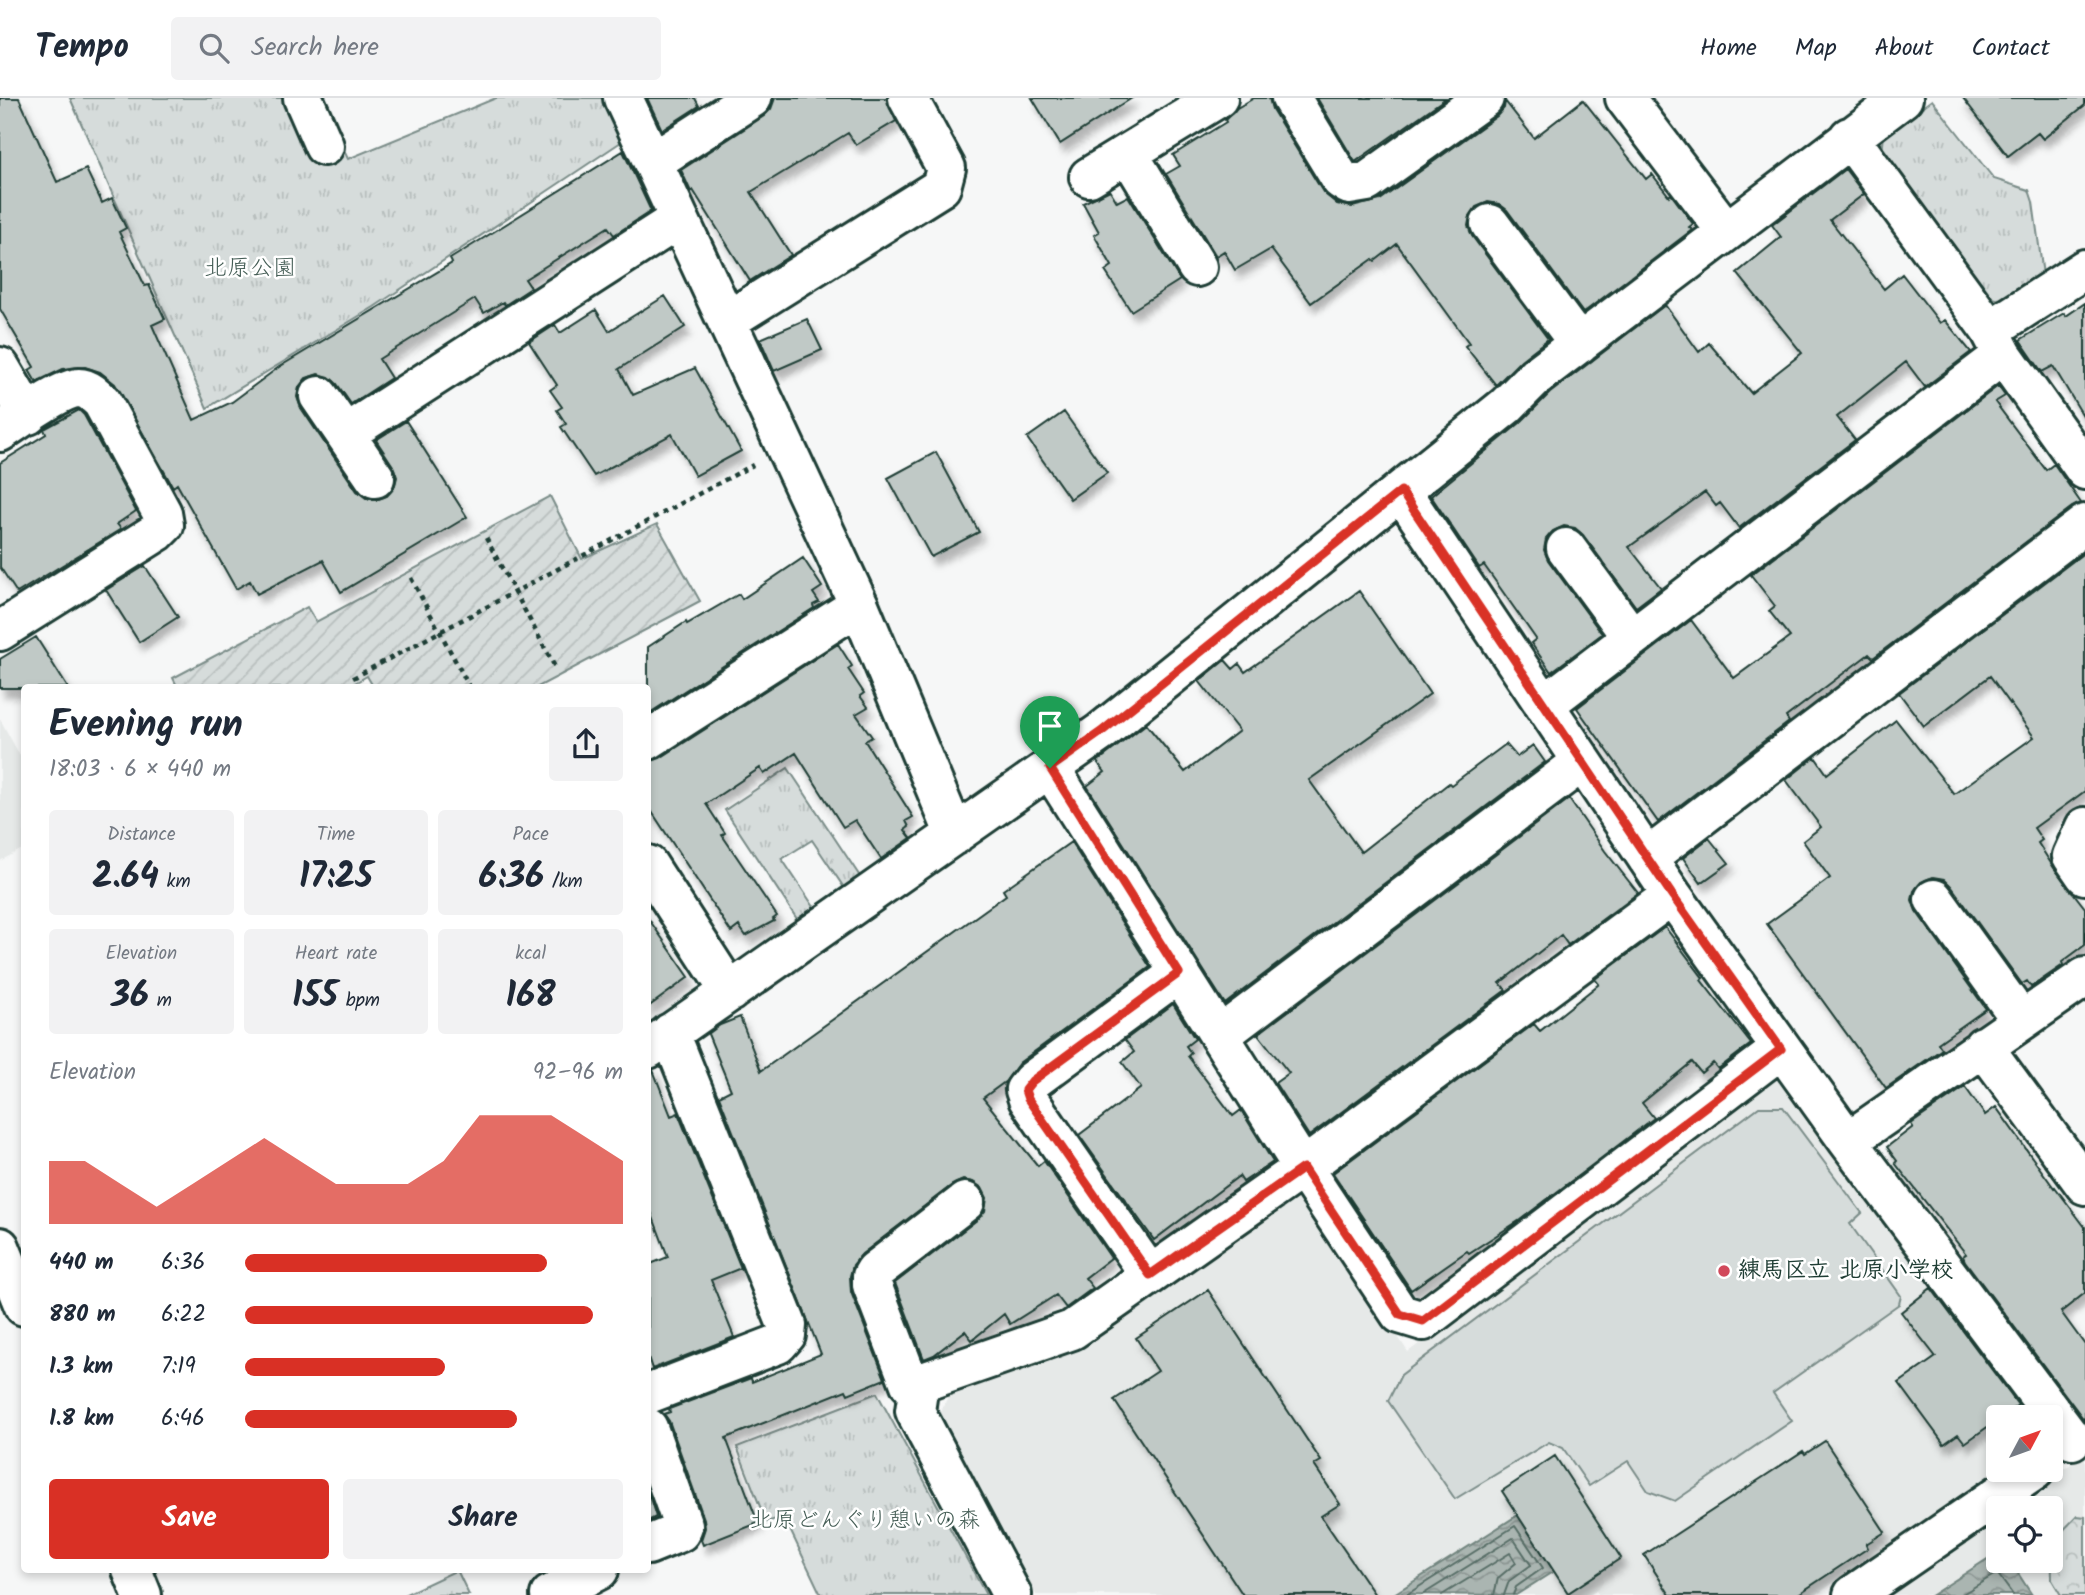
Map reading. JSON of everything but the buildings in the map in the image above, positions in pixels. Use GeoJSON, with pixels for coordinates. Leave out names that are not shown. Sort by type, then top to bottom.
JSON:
{"type":"FeatureCollection","features":[{"type":"Feature","properties":{"kind":"street"},"geometry":{"type":"LineString","coordinates":[[303,98],[324,146]]}},
{"type":"Feature","properties":{"kind":"street"},"geometry":{"type":"LineString","coordinates":[[623,98],[859,606],[955,835]]}},
{"type":"Feature","properties":{"kind":"street"},"geometry":{"type":"LineString","coordinates":[[653,162],[752,98]]}},
{"type":"Feature","properties":{"kind":"street"},"geometry":{"type":"LineString","coordinates":[[727,321],[941,187],[946,168],[908,98]]}},
{"type":"Feature","properties":{"kind":"street"},"geometry":{"type":"LineString","coordinates":[[1089,177],[1217,98]]}},
{"type":"Feature","properties":{"kind":"street"},"geometry":{"type":"LineString","coordinates":[[1291,98],[1341,180],[1349,185],[1367,181],[1484,98]]}},
{"type":"Feature","properties":{"kind":"street"},"geometry":{"type":"LineString","coordinates":[[1625,98],[1726,231]]}},
{"type":"Feature","properties":{"kind":"street"},"geometry":{"type":"LineString","coordinates":[[651,1393],[778,1344],[786,1335],[787,1325],[659,1041],[1112,723],[1506,406],[1536,376],[1903,98]]}},
{"type":"Feature","properties":{"kind":"street"},"geometry":{"type":"LineString","coordinates":[[1849,137],[1997,342],[2085,470]]}},
{"type":"Feature","properties":{"kind":"street"},"geometry":{"type":"LineString","coordinates":[[1128,153],[1197,267]]}},
{"type":"Feature","properties":{"kind":"street"},"geometry":{"type":"LineString","coordinates":[[345,434],[679,219]]}},
{"type":"Feature","properties":{"kind":"street"},"geometry":{"type":"LineString","coordinates":[[1490,224],[1579,344]]}},
{"type":"Feature","properties":{"kind":"street"},"geometry":{"type":"LineString","coordinates":[[1544,705],[1632,638],[2085,269]]}},
{"type":"Feature","properties":{"kind":"street"},"geometry":{"type":"LineString","coordinates":[[0,367],[14,423],[62,393],[79,388],[90,391],[102,402],[162,513],[164,525],[0,631]]}},
{"type":"Feature","properties":{"kind":"street"},"geometry":{"type":"LineString","coordinates":[[319,396],[375,478]]}},
{"type":"Feature","properties":{"kind":"street"},"geometry":{"type":"LineString","coordinates":[[1401,491],[1672,895],[2069,1443]]}},
{"type":"Feature","properties":{"kind":"street"},"geometry":{"type":"LineString","coordinates":[[1647,858],[2085,524]]}},
{"type":"Feature","properties":{"kind":"street"},"geometry":{"type":"LineString","coordinates":[[1566,548],[1632,638]]}},
{"type":"Feature","properties":{"kind":"street"},"geometry":{"type":"LineString","coordinates":[[651,738],[859,606]]}},
{"type":"Feature","properties":{"kind":"street"},"geometry":{"type":"LineString","coordinates":[[1219,1036],[1582,762]]}},
{"type":"Feature","properties":{"kind":"street"},"geometry":{"type":"LineString","coordinates":[[1050,768],[1303,1168],[1400,1314],[1423,1321],[1781,1049]]}},
{"type":"Feature","properties":{"kind":"street"},"geometry":{"type":"LineString","coordinates":[[2085,827],[2073,856],[2085,875]]}},
{"type":"Feature","properties":{"kind":"street"},"geometry":{"type":"LineString","coordinates":[[651,870],[730,992]]}},
{"type":"Feature","properties":{"kind":"street"},"geometry":{"type":"LineString","coordinates":[[1012,1595],[915,1411],[918,1391],[926,1381],[1072,1330],[1303,1168],[1672,895]]}},
{"type":"Feature","properties":{"kind":"street"},"geometry":{"type":"LineString","coordinates":[[1934,899],[2021,1020]]}},
{"type":"Feature","properties":{"kind":"street"},"geometry":{"type":"LineString","coordinates":[[1150,1275],[1028,1099],[1025,1090],[1032,1081],[1179,973]]}},
{"type":"Feature","properties":{"kind":"street"},"geometry":{"type":"LineString","coordinates":[[1848,1141],[2085,977]]}},
{"type":"Feature","properties":{"kind":"street"},"geometry":{"type":"LineString","coordinates":[[1983,1046],[2085,1185]]}},
{"type":"Feature","properties":{"kind":"street"},"geometry":{"type":"LineString","coordinates":[[918,1391],[910,1384],[872,1285],[872,1276],[965,1202]]}},
{"type":"Feature","properties":{"kind":"street"},"geometry":{"type":"LineString","coordinates":[[651,1436],[683,1526],[680,1532],[651,1544]]}},
{"type":"Feature","properties":{"kind":"street"},"geometry":{"type":"LineString","coordinates":[[1853,1595],[2018,1482]]}},
{"type":"Feature","properties":{"kind":"street"},"geometry":{"type":"LineString","coordinates":[[133,1573],[142,1595]]}},
{"type":"Feature","properties":{"kind":"street"},"geometry":{"type":"LineString","coordinates":[[550,1595],[593,1573]]}},
{"type":"Feature","properties":{"kind":"path"},"geometry":{"type":"LineString","coordinates":[[353,678],[784,448]]}},
{"type":"Feature","properties":{"kind":"path"},"geometry":{"type":"LineString","coordinates":[[486,538],[555,667]]}},
{"type":"Feature","properties":{"kind":"path"},"geometry":{"type":"LineString","coordinates":[[411,578],[468,684]]}},
{"type":"Feature","properties":{"kind":"shaded area"},"geometry":{"type":"Polygon","coordinates":[[[0,719],[21,758],[21,850],[0,861],[0,719]]]}},
{"type":"Feature","properties":{"kind":"shaded area","name":"練馬区立 北原小学校"},"geometry":{"type":"Polygon","coordinates":[[[1773,1078],[1790,1079],[2027,1405],[1986,1405],[1986,1478],[1816,1595],[1599,1595],[1596,1591],[1590,1595],[1036,1595],[940,1414],[950,1392],[1291,1197],[1309,1201],[1408,1352],[1773,1078]]]}},
{"type":"Feature","properties":{"kind":"shaded area"},"geometry":{"type":"Polygon","coordinates":[[[2083,1456],[2085,1459],[2085,1595],[1880,1595],[1986,1522],[1986,1573],[2063,1573],[2063,1496],[2024,1496],[2044,1482],[2063,1482],[2063,1470],[2083,1456]]]}},
{"type":"Feature","properties":{"kind":"green space","name":"北原公園"},"geometry":{"type":"Polygon","coordinates":[[[70,98],[283,98],[310,154],[340,142],[348,159],[496,98],[604,98],[624,140],[374,307],[207,408],[70,98]]]}},
{"type":"Feature","properties":{"kind":"green space"},"geometry":{"type":"Polygon","coordinates":[[[1932,100],[1994,179],[2029,190],[2044,282],[2008,302],[1985,296],[1882,154],[1884,135],[1932,100]]]}},
{"type":"Feature","properties":{"kind":"green space"},"geometry":{"type":"Polygon","coordinates":[[[550,496],[582,559],[657,524],[700,601],[544,684],[372,684],[367,676],[353,684],[176,684],[173,678],[307,607],[316,622],[550,496]]]}},
{"type":"Feature","properties":{"kind":"green space"},"geometry":{"type":"Polygon","coordinates":[[[788,768],[861,878],[845,889],[812,840],[782,859],[816,910],[799,922],[725,810],[788,768]]]}},
{"type":"Feature","properties":{"kind":"green space"},"geometry":{"type":"Polygon","coordinates":[[[1759,1107],[1783,1107],[1862,1213],[1850,1224],[1901,1296],[1899,1304],[1773,1393],[1792,1421],[1675,1501],[1648,1491],[1628,1461],[1589,1486],[1563,1448],[1549,1442],[1455,1499],[1388,1401],[1401,1375],[1759,1107]]]}},
{"type":"Feature","properties":{"kind":"green space","name":"北原どんぐり憩いの森"},"geometry":{"type":"Polygon","coordinates":[[[877,1393],[986,1595],[821,1595],[784,1517],[766,1522],[737,1447],[877,1393]]]}},
{"type":"Feature","properties":{"kind":"green space"},"geometry":{"type":"Polygon","coordinates":[[[2077,1516],[2085,1517],[2085,1595],[2061,1595],[2052,1580],[2052,1573],[2063,1573],[2063,1531],[2077,1516]]]}},
{"type":"Feature","properties":{"kind":"green space"},"geometry":{"type":"Polygon","coordinates":[[[451,1573],[458,1573],[469,1595],[404,1595],[451,1573]]]}},
{"type":"Feature","properties":{"kind":"water"},"geometry":{"type":"Polygon","coordinates":[[[1518,1515],[1554,1571],[1516,1595],[1394,1594],[1518,1515]]]}},
{"type":"Feature","properties":{"kind":"water"},"geometry":{"type":"Polygon","coordinates":[[[1986,1560],[1986,1573],[2018,1573],[2032,1595],[1932,1595],[1986,1560]]]}},
{"type":"Feature","properties":{"kind":"place","name":"練馬区立 北原小学校"},"geometry":{"type":"Point","coordinates":[1724,1271]}},
{"type":"Feature","properties":{"kind":"route"},"geometry":{"type":"LineString","coordinates":[[1401,491],[1672,895],[1781,1049],[1423,1321],[1400,1314],[1303,1168],[1150,1275],[1028,1099],[1025,1090],[1032,1081],[1179,973],[1050,768],[1101,732],[1401,491]]}}]}
